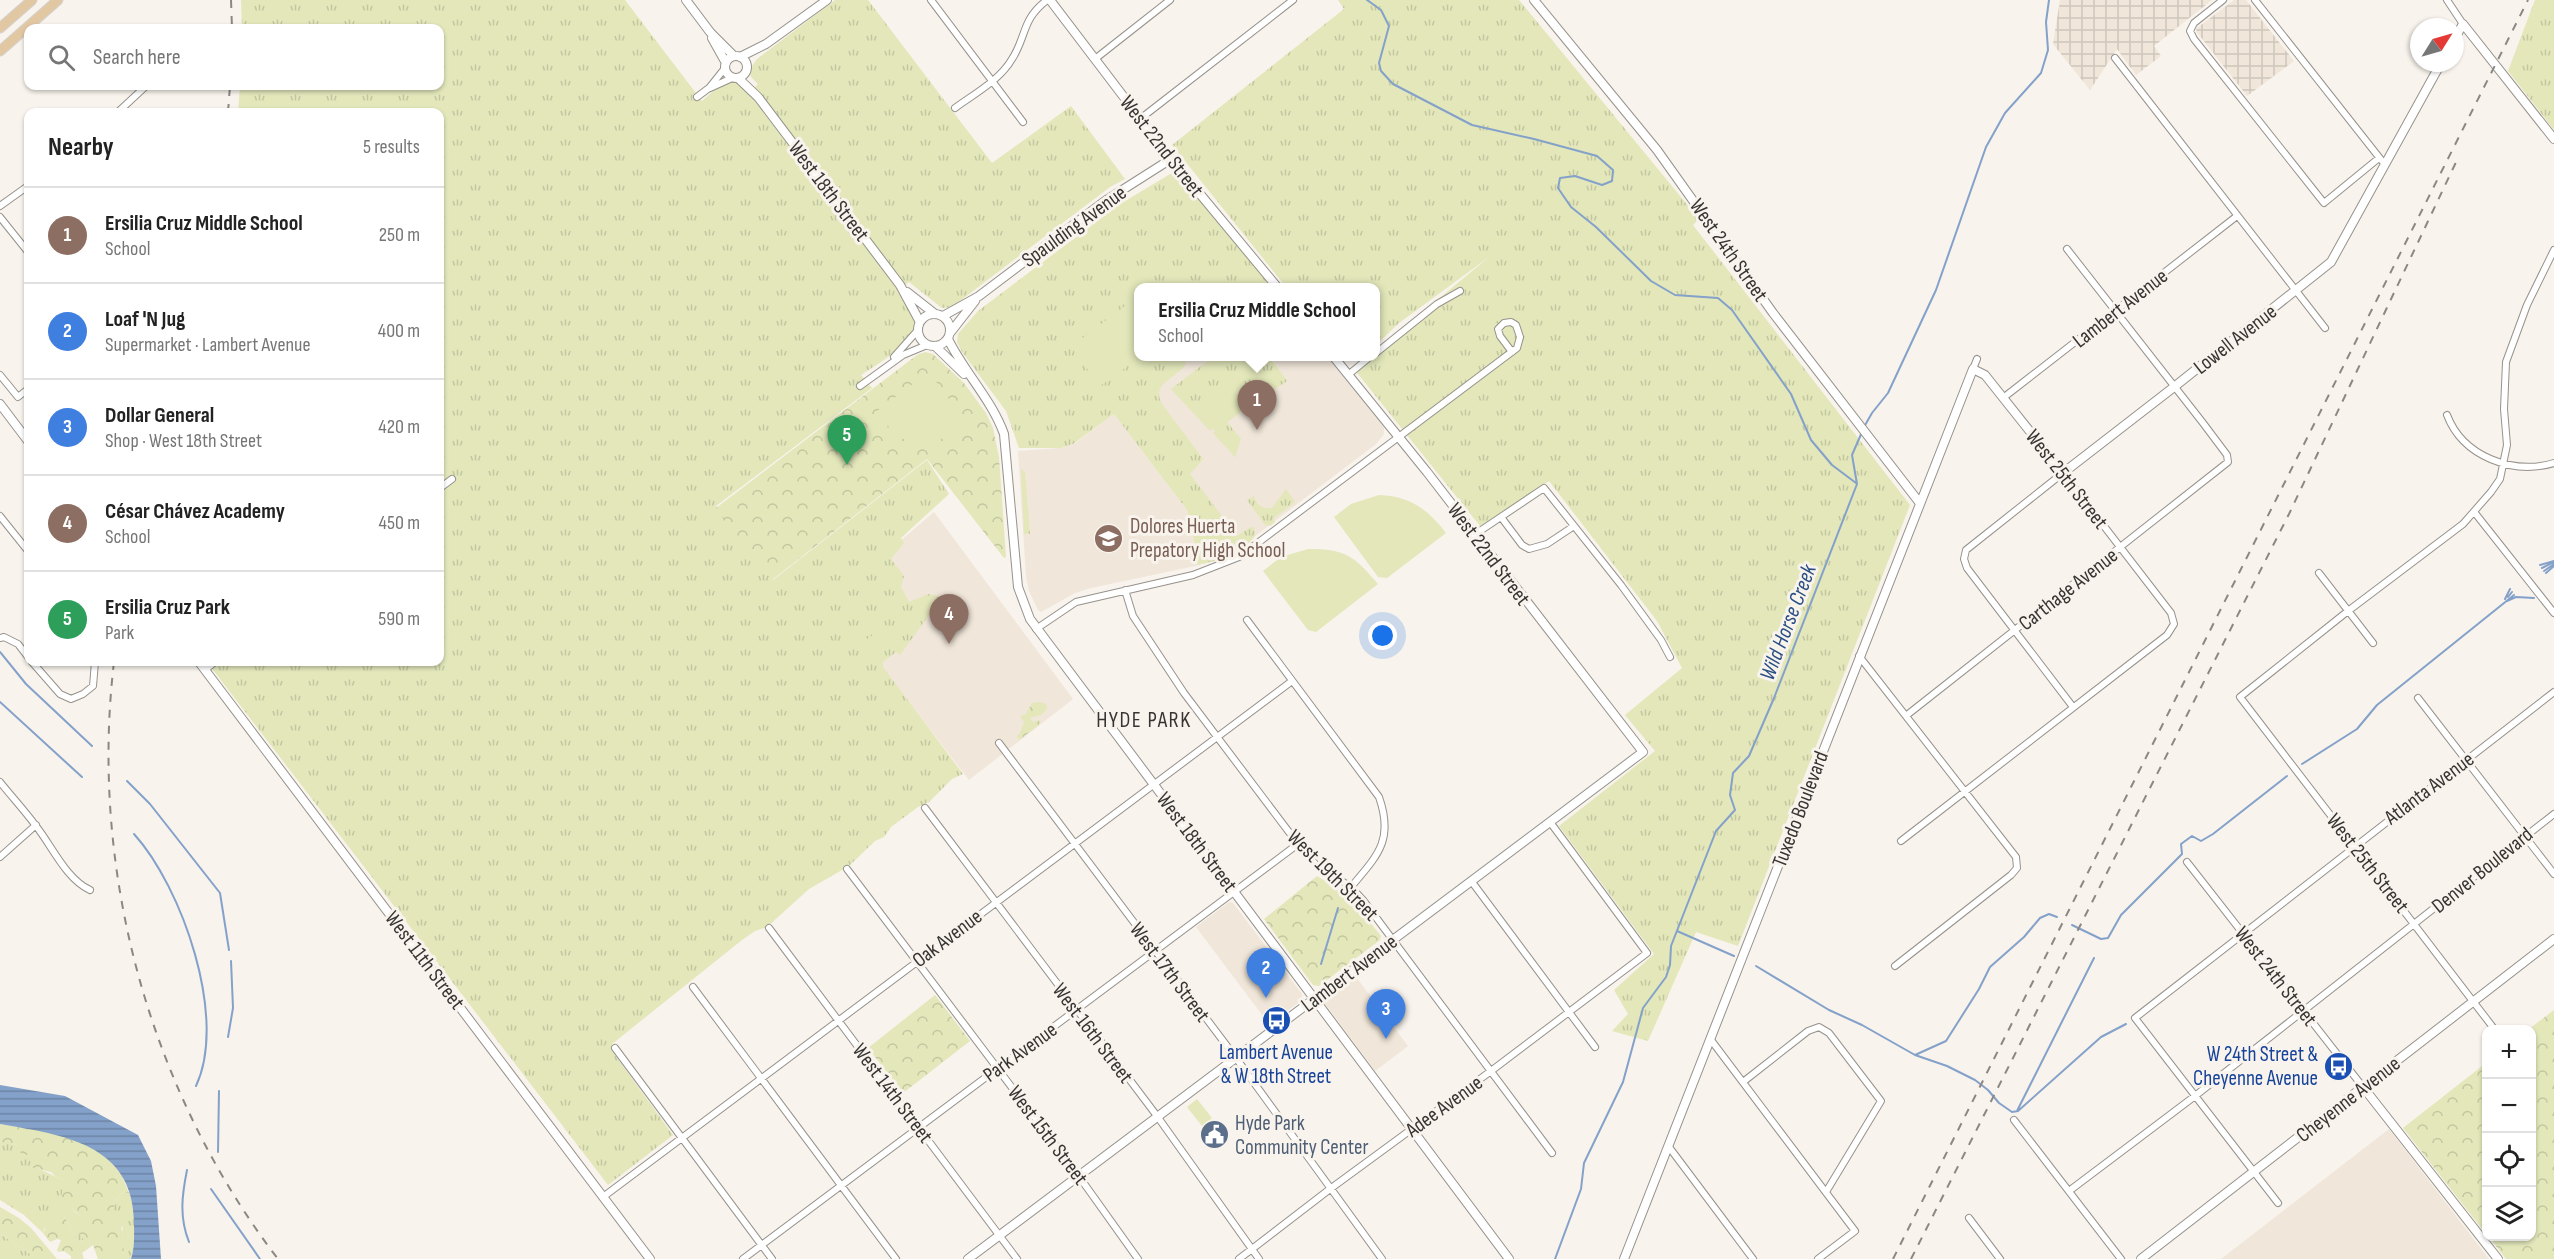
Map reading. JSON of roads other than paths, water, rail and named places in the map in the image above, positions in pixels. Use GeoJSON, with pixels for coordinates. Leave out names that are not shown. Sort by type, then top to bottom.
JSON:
{"type":"FeatureCollection","features":[{"type":"Feature","properties":{"kind":"main road"},"geometry":{"type":"LineString","coordinates":[[0,28],[32,0]]}},
{"type":"Feature","properties":{"kind":"main road"},"geometry":{"type":"LineString","coordinates":[[31,24],[58,0]]}},
{"type":"Feature","properties":{"kind":"main road"},"geometry":{"type":"LineString","coordinates":[[0,51],[24,30]]}},
{"type":"Feature","properties":{"kind":"street"},"geometry":{"type":"LineString","coordinates":[[686,0],[710,32],[737,57]]}},
{"type":"Feature","properties":{"kind":"street"},"geometry":{"type":"LineString","coordinates":[[709,88],[725,66],[737,57],[766,44],[827,0]]}},
{"type":"Feature","properties":{"kind":"street"},"geometry":{"type":"LineString","coordinates":[[931,0],[1023,122]]}},
{"type":"Feature","properties":{"kind":"street"},"geometry":{"type":"LineString","coordinates":[[955,108],[992,81],[1013,58],[1027,20],[1048,0]]}},
{"type":"Feature","properties":{"kind":"street","name":"West 22nd Street"},"geometry":{"type":"LineString","coordinates":[[1048,0],[1171,159],[1274,283]]}},
{"type":"Feature","properties":{"kind":"street"},"geometry":{"type":"LineString","coordinates":[[1095,59],[1170,0]]}},
{"type":"Feature","properties":{"kind":"street"},"geometry":{"type":"LineString","coordinates":[[1140,119],[1293,0]]}},
{"type":"Feature","properties":{"kind":"street","name":"West 24th Street"},"geometry":{"type":"LineString","coordinates":[[1534,0],[1657,150],[1766,303],[1919,502]]}},
{"type":"Feature","properties":{"kind":"street"},"geometry":{"type":"LineString","coordinates":[[2223,0],[2194,23],[2190,31],[2324,203],[2382,161],[2255,0]]}},
{"type":"Feature","properties":{"kind":"street"},"geometry":{"type":"LineString","coordinates":[[2448,0],[2460,18]]}},
{"type":"Feature","properties":{"kind":"street"},"geometry":{"type":"LineString","coordinates":[[2455,0],[2455,9]]}},
{"type":"Feature","properties":{"kind":"street"},"geometry":{"type":"LineString","coordinates":[[2464,25],[2554,140]]}},
{"type":"Feature","properties":{"kind":"street"},"geometry":{"type":"LineString","coordinates":[[710,32],[725,66]]}},
{"type":"Feature","properties":{"kind":"street"},"geometry":{"type":"LineString","coordinates":[[697,97],[709,88],[735,78],[747,68],[766,44]]}},
{"type":"Feature","properties":{"kind":"street","name":"West 18th Street"},"geometry":{"type":"LineString","coordinates":[[737,57],[747,68],[758,97]]}},
{"type":"Feature","properties":{"kind":"street"},"geometry":{"type":"LineString","coordinates":[[2115,58],[2325,328]]}},
{"type":"Feature","properties":{"kind":"street","name":"West 18th Street"},"geometry":{"type":"LineString","coordinates":[[725,66],[735,78],[758,97],[900,285],[919,326]]}},
{"type":"Feature","properties":{"kind":"street","name":"Lowell Avenue"},"geometry":{"type":"LineString","coordinates":[[2014,631],[1967,568],[1964,559],[1966,550],[2331,262],[2382,161],[2436,72]]}},
{"type":"Feature","properties":{"kind":"street"},"geometry":{"type":"LineString","coordinates":[[122,108],[142,90]]}},
{"type":"Feature","properties":{"kind":"street","name":"Spaulding Avenue"},"geometry":{"type":"LineString","coordinates":[[939,315],[979,296],[1105,201],[1171,159]]}},
{"type":"Feature","properties":{"kind":"street"},"geometry":{"type":"LineString","coordinates":[[0,206],[24,189]]}},
{"type":"Feature","properties":{"kind":"street","name":"Lambert Avenue"},"geometry":{"type":"LineString","coordinates":[[2003,398],[2237,216]]}},
{"type":"Feature","properties":{"kind":"street"},"geometry":{"type":"LineString","coordinates":[[0,217],[24,247]]}},
{"type":"Feature","properties":{"kind":"street"},"geometry":{"type":"LineString","coordinates":[[2067,249],[2174,387]]}},
{"type":"Feature","properties":{"kind":"street"},"geometry":{"type":"LineString","coordinates":[[2348,611],[2475,513],[2496,486],[2504,464],[2507,445],[2504,409],[2506,362],[2527,305],[2554,250]]}},
{"type":"Feature","properties":{"kind":"street","name":"West 18th Street"},"geometry":{"type":"LineString","coordinates":[[900,285],[939,315]]}},
{"type":"Feature","properties":{"kind":"street"},"geometry":{"type":"LineString","coordinates":[[1380,350],[1437,304],[1460,291]]}},
{"type":"Feature","properties":{"kind":"street","name":"Spaulding Avenue"},"geometry":{"type":"LineString","coordinates":[[949,336],[979,296]]}},
{"type":"Feature","properties":{"kind":"street"},"geometry":{"type":"LineString","coordinates":[[860,386],[886,366],[916,348],[931,346],[949,336],[949,324],[939,315],[926,316],[886,366]]}},
{"type":"Feature","properties":{"kind":"street"},"geometry":{"type":"LineString","coordinates":[[1036,629],[1076,602],[1193,575],[1239,557],[1398,437],[1512,352],[1517,348],[1520,337],[1518,328],[1511,322],[1504,323],[1498,329],[1500,336],[1512,352]]}},
{"type":"Feature","properties":{"kind":"street"},"geometry":{"type":"LineString","coordinates":[[919,326],[920,339],[931,346]]}},
{"type":"Feature","properties":{"kind":"street","name":"West 18th Street"},"geometry":{"type":"LineString","coordinates":[[949,336],[977,388],[995,414],[1004,434],[1018,587],[1024,608],[1036,629],[1509,1259]]}},
{"type":"Feature","properties":{"kind":"street","name":"West 18th Street"},"geometry":{"type":"LineString","coordinates":[[931,346],[977,388]]}},
{"type":"Feature","properties":{"kind":"street","name":"Tuxedo Boulevard"},"geometry":{"type":"LineString","coordinates":[[1627,1258],[1859,656],[1977,359]]}},
{"type":"Feature","properties":{"kind":"street","name":"West 22nd Street"},"geometry":{"type":"LineString","coordinates":[[1336,361],[1643,752]]}},
{"type":"Feature","properties":{"kind":"street"},"geometry":{"type":"LineString","coordinates":[[1348,375],[1366,361]]}},
{"type":"Feature","properties":{"kind":"street","name":"West 25th Street"},"geometry":{"type":"LineString","coordinates":[[1973,369],[1985,375],[2171,613],[2174,624],[2167,635],[2073,707]]}},
{"type":"Feature","properties":{"kind":"street"},"geometry":{"type":"LineString","coordinates":[[0,377],[18,397],[24,392]]}},
{"type":"Feature","properties":{"kind":"street","name":"Carthage Avenue"},"geometry":{"type":"LineString","coordinates":[[1907,716],[2228,462],[2227,455],[2174,387]]}},
{"type":"Feature","properties":{"kind":"street"},"geometry":{"type":"LineString","coordinates":[[0,404],[24,436]]}},
{"type":"Feature","properties":{"kind":"street"},"geometry":{"type":"LineString","coordinates":[[2447,415],[2451,426],[2465,442],[2484,456],[2504,464],[2529,468],[2554,463]]}},
{"type":"Feature","properties":{"kind":"street"},"geometry":{"type":"LineString","coordinates":[[444,485],[452,479]]}},
{"type":"Feature","properties":{"kind":"street"},"geometry":{"type":"LineString","coordinates":[[1474,535],[1544,488],[1661,640],[1670,657]]}},
{"type":"Feature","properties":{"kind":"street"},"geometry":{"type":"LineString","coordinates":[[2475,513],[2554,613]]}},
{"type":"Feature","properties":{"kind":"street"},"geometry":{"type":"LineString","coordinates":[[0,516],[24,546]]}},
{"type":"Feature","properties":{"kind":"street"},"geometry":{"type":"LineString","coordinates":[[1501,517],[1522,545],[1529,549],[1547,544],[1574,526]]}},
{"type":"Feature","properties":{"kind":"street"},"geometry":{"type":"LineString","coordinates":[[2319,573],[2373,643]]}},
{"type":"Feature","properties":{"kind":"street","name":"West 19th Street"},"geometry":{"type":"LineString","coordinates":[[1125,590],[1133,616],[1184,693],[1216,736],[1317,866],[1351,887],[1394,940],[1552,1153]]}},
{"type":"Feature","properties":{"kind":"street","name":"West 25th Street"},"geometry":{"type":"LineString","coordinates":[[2348,611],[2240,697],[2492,1025]]}},
{"type":"Feature","properties":{"kind":"street"},"geometry":{"type":"LineString","coordinates":[[1247,620],[1379,797],[1385,814],[1386,833],[1379,854],[1351,887]]}},
{"type":"Feature","properties":{"kind":"street"},"geometry":{"type":"LineString","coordinates":[[1901,841],[2073,707],[2014,631]]}},
{"type":"Feature","properties":{"kind":"street"},"geometry":{"type":"LineString","coordinates":[[0,638],[4,637],[18,644],[24,652]]}},
{"type":"Feature","properties":{"kind":"street"},"geometry":{"type":"LineString","coordinates":[[1859,656],[2016,857],[2017,868],[2011,875],[1896,966]]}},
{"type":"Feature","properties":{"kind":"street"},"geometry":{"type":"LineString","coordinates":[[36,666],[60,694],[71,699],[83,694],[93,686],[95,666]]}},
{"type":"Feature","properties":{"kind":"street","name":"West 11th Street"},"geometry":{"type":"LineString","coordinates":[[202,666],[650,1259]]}},
{"type":"Feature","properties":{"kind":"street"},"geometry":{"type":"LineString","coordinates":[[205,670],[210,666]]}},
{"type":"Feature","properties":{"kind":"street","name":"Oak Avenue"},"geometry":{"type":"LineString","coordinates":[[603,1197],[1292,681]]}},
{"type":"Feature","properties":{"kind":"street","name":"Atlanta Avenue"},"geometry":{"type":"LineString","coordinates":[[2195,1096],[2135,1018],[2554,693]]}},
{"type":"Feature","properties":{"kind":"street"},"geometry":{"type":"LineString","coordinates":[[2418,698],[2554,874]]}},
{"type":"Feature","properties":{"kind":"street","name":"West 17th Street"},"geometry":{"type":"LineString","coordinates":[[999,743],[1153,951],[1236,1058],[1382,1259]]}},
{"type":"Feature","properties":{"kind":"street","name":"Lambert Avenue"},"geometry":{"type":"LineString","coordinates":[[968,1259],[1643,752]]}},
{"type":"Feature","properties":{"kind":"street"},"geometry":{"type":"LineString","coordinates":[[0,782],[36,825],[73,877],[90,890]]}},
{"type":"Feature","properties":{"kind":"street","name":"West 16th Street"},"geometry":{"type":"LineString","coordinates":[[925,808],[1157,1116],[1259,1259]]}},
{"type":"Feature","properties":{"kind":"street","name":"Denver Boulevard"},"geometry":{"type":"LineString","coordinates":[[2069,1191],[2195,1096],[2554,814]]}},
{"type":"Feature","properties":{"kind":"street","name":"Adee Avenue"},"geometry":{"type":"LineString","coordinates":[[1239,1259],[1569,1013],[1647,952],[1550,822]]}},
{"type":"Feature","properties":{"kind":"street"},"geometry":{"type":"LineString","coordinates":[[0,857],[36,825]]}},
{"type":"Feature","properties":{"kind":"street","name":"Park Avenue"},"geometry":{"type":"LineString","coordinates":[[743,1259],[1298,844]]}},
{"type":"Feature","properties":{"kind":"street","name":"West 24th Street"},"geometry":{"type":"LineString","coordinates":[[2187,862],[2498,1259]]}},
{"type":"Feature","properties":{"kind":"street","name":"West 15th Street"},"geometry":{"type":"LineString","coordinates":[[848,869],[1138,1259]]}},
{"type":"Feature","properties":{"kind":"street"},"geometry":{"type":"LineString","coordinates":[[1472,882],[1595,1047]]}},
{"type":"Feature","properties":{"kind":"street","name":"West 14th Street"},"geometry":{"type":"LineString","coordinates":[[769,928],[1017,1259]]}},
{"type":"Feature","properties":{"kind":"street","name":"Cheyenne Avenue"},"geometry":{"type":"LineString","coordinates":[[2141,1259],[2554,939]]}},
{"type":"Feature","properties":{"kind":"street"},"geometry":{"type":"LineString","coordinates":[[693,987],[896,1259]]}},
{"type":"Feature","properties":{"kind":"street"},"geometry":{"type":"LineString","coordinates":[[1743,1082],[1808,1031],[1819,1027],[1829,1033],[1881,1101],[1826,1192]]}},
{"type":"Feature","properties":{"kind":"street"},"geometry":{"type":"LineString","coordinates":[[1711,1040],[1855,1231],[1818,1259]]}},
{"type":"Feature","properties":{"kind":"street"},"geometry":{"type":"LineString","coordinates":[[615,1048],[772,1259]]}},
{"type":"Feature","properties":{"kind":"street"},"geometry":{"type":"LineString","coordinates":[[2195,1096],[2278,1203]]}},
{"type":"Feature","properties":{"kind":"street"},"geometry":{"type":"LineString","coordinates":[[2014,1120],[2121,1259]]}},
{"type":"Feature","properties":{"kind":"street"},"geometry":{"type":"LineString","coordinates":[[1670,1147],[1753,1259]]}},
{"type":"Feature","properties":{"kind":"street"},"geometry":{"type":"LineString","coordinates":[[1969,1218],[2000,1259]]}},
{"type":"Feature","properties":{"kind":"water"},"geometry":{"type":"Polygon","coordinates":[[[0,1085],[65,1096],[138,1135],[151,1161],[156,1186],[161,1259],[131,1259],[134,1245],[134,1222],[130,1196],[121,1175],[108,1159],[90,1147],[69,1139],[0,1124],[0,1085]]]}},
{"type":"Feature","properties":{"kind":"waterway"},"geometry":{"type":"LineString","coordinates":[[1367,0],[1381,10],[1389,26],[1379,63],[1381,71],[1393,84],[1472,125],[1597,156],[1613,170],[1612,181],[1602,185],[1575,176],[1560,178],[1558,188],[1571,207],[1596,227],[1651,281],[1675,295],[1718,298],[1732,310],[1791,394],[1811,440],[1832,465],[1856,483]]}},
{"type":"Feature","properties":{"kind":"waterway","name":"Wild Horse Creek"},"geometry":{"type":"LineString","coordinates":[[1864,427],[1888,393],[1936,290],[1986,147],[2005,113],[2041,73],[2048,50],[2046,22],[2049,0]]}},
{"type":"Feature","properties":{"kind":"waterway","name":"Wild Horse Creek"},"geometry":{"type":"LineString","coordinates":[[1555,1259],[1581,1189],[1584,1163],[1623,1082],[1643,1008],[1666,977],[1670,965],[1671,946],[1716,831],[1735,810],[1730,795],[1733,773],[1749,756],[1774,698],[1857,484],[1852,455],[1862,432]]}},
{"type":"Feature","properties":{"kind":"waterway"},"geometry":{"type":"LineString","coordinates":[[2540,565],[2554,561]]}},
{"type":"Feature","properties":{"kind":"waterway"},"geometry":{"type":"LineString","coordinates":[[2542,568],[2554,562]]}},
{"type":"Feature","properties":{"kind":"waterway"},"geometry":{"type":"LineString","coordinates":[[2544,571],[2554,564]]}},
{"type":"Feature","properties":{"kind":"waterway"},"geometry":{"type":"LineString","coordinates":[[2546,573],[2554,566]]}},
{"type":"Feature","properties":{"kind":"waterway"},"geometry":{"type":"LineString","coordinates":[[2505,599],[2510,589]]}},
{"type":"Feature","properties":{"kind":"waterway"},"geometry":{"type":"LineString","coordinates":[[2508,597],[2512,592]]}},
{"type":"Feature","properties":{"kind":"waterway"},"geometry":{"type":"LineString","coordinates":[[2302,764],[2357,729],[2377,705],[2514,595]]}},
{"type":"Feature","properties":{"kind":"waterway"},"geometry":{"type":"LineString","coordinates":[[2507,601],[2516,597],[2534,598]]}},
{"type":"Feature","properties":{"kind":"waterway"},"geometry":{"type":"LineString","coordinates":[[0,652],[26,684],[92,746]]}},
{"type":"Feature","properties":{"kind":"waterway"},"geometry":{"type":"LineString","coordinates":[[0,702],[82,777]]}},
{"type":"Feature","properties":{"kind":"waterway"},"geometry":{"type":"LineString","coordinates":[[2072,925],[2101,939],[2108,938],[2121,915],[2182,854],[2181,844],[2192,836],[2201,841],[2213,834],[2287,776]]}},
{"type":"Feature","properties":{"kind":"waterway"},"geometry":{"type":"LineString","coordinates":[[127,781],[150,804],[220,893],[229,950]]}},
{"type":"Feature","properties":{"kind":"waterway"},"geometry":{"type":"LineString","coordinates":[[134,834],[152,857],[168,886],[195,954],[203,990],[207,1025],[204,1058],[196,1086]]}},
{"type":"Feature","properties":{"kind":"waterway"},"geometry":{"type":"LineString","coordinates":[[1321,964],[1338,908]]}},
{"type":"Feature","properties":{"kind":"waterway"},"geometry":{"type":"LineString","coordinates":[[1915,1055],[1946,1041],[1990,967],[2024,937],[2040,918],[2049,914],[2057,917]]}},
{"type":"Feature","properties":{"kind":"waterway"},"geometry":{"type":"LineString","coordinates":[[1677,931],[1734,956]]}},
{"type":"Feature","properties":{"kind":"waterway"},"geometry":{"type":"LineString","coordinates":[[2017,1111],[2094,958]]}},
{"type":"Feature","properties":{"kind":"waterway"},"geometry":{"type":"LineString","coordinates":[[228,1037],[233,1008],[231,961]]}},
{"type":"Feature","properties":{"kind":"waterway"},"geometry":{"type":"LineString","coordinates":[[1756,966],[1829,1010],[1862,1025],[1915,1055],[1947,1066],[1975,1080],[2012,1112],[2018,1111],[2101,1037],[2126,1024]]}},
{"type":"Feature","properties":{"kind":"waterway"},"geometry":{"type":"LineString","coordinates":[[218,1152],[219,1091]]}},
{"type":"Feature","properties":{"kind":"waterway"},"geometry":{"type":"LineString","coordinates":[[187,1170],[182,1206],[189,1242]]}},
{"type":"Feature","properties":{"kind":"waterway"},"geometry":{"type":"LineString","coordinates":[[211,1189],[260,1259]]}},
{"type":"Feature","properties":{"kind":"railway"},"geometry":{"type":"LineString","coordinates":[[231,0],[232,24]]}},
{"type":"Feature","properties":{"kind":"railway"},"geometry":{"type":"LineString","coordinates":[[1893,1259],[2528,0]]}},
{"type":"Feature","properties":{"kind":"railway"},"geometry":{"type":"LineString","coordinates":[[228,108],[230,90]]}},
{"type":"Feature","properties":{"kind":"railway"},"geometry":{"type":"LineString","coordinates":[[1911,1259],[2289,514],[2458,158]]}},
{"type":"Feature","properties":{"kind":"railway"},"geometry":{"type":"LineString","coordinates":[[114,666],[109,741],[111,820],[121,899],[139,976],[163,1052],[195,1125],[233,1194],[278,1259]]}},
{"type":"Feature","properties":{"kind":"place","name":"Ersilia Cruz Middle School"},"geometry":{"type":"Point","coordinates":[1257,430]}},
{"type":"Feature","properties":{"kind":"place","name":"Ersilia Cruz Park"},"geometry":{"type":"Point","coordinates":[847,465]}},
{"type":"Feature","properties":{"kind":"place","name":"Dolores Huerta Prepatory High School"},"geometry":{"type":"Point","coordinates":[1109,538]}},
{"type":"Feature","properties":{"kind":"place","name":"César Chávez Academy"},"geometry":{"type":"Point","coordinates":[949,644]}},
{"type":"Feature","properties":{"kind":"place","name":"Loaf 'N Jug"},"geometry":{"type":"Point","coordinates":[1266,998]}},
{"type":"Feature","properties":{"kind":"place","name":"Lambert Avenue & W 18th Street"},"geometry":{"type":"Point","coordinates":[1276,1021]}},
{"type":"Feature","properties":{"kind":"place","name":"Dollar General"},"geometry":{"type":"Point","coordinates":[1386,1039]}},
{"type":"Feature","properties":{"kind":"place","name":"W 24th Street & Cheyenne Avenue"},"geometry":{"type":"Point","coordinates":[2339,1066]}},
{"type":"Feature","properties":{"kind":"place","name":"Hyde Park Community Center"},"geometry":{"type":"Point","coordinates":[1214,1135]}},
{"type":"Feature","properties":{"kind":"district","name":"HYDE PARK"},"geometry":{"type":"Point","coordinates":[1144,719]}}]}
